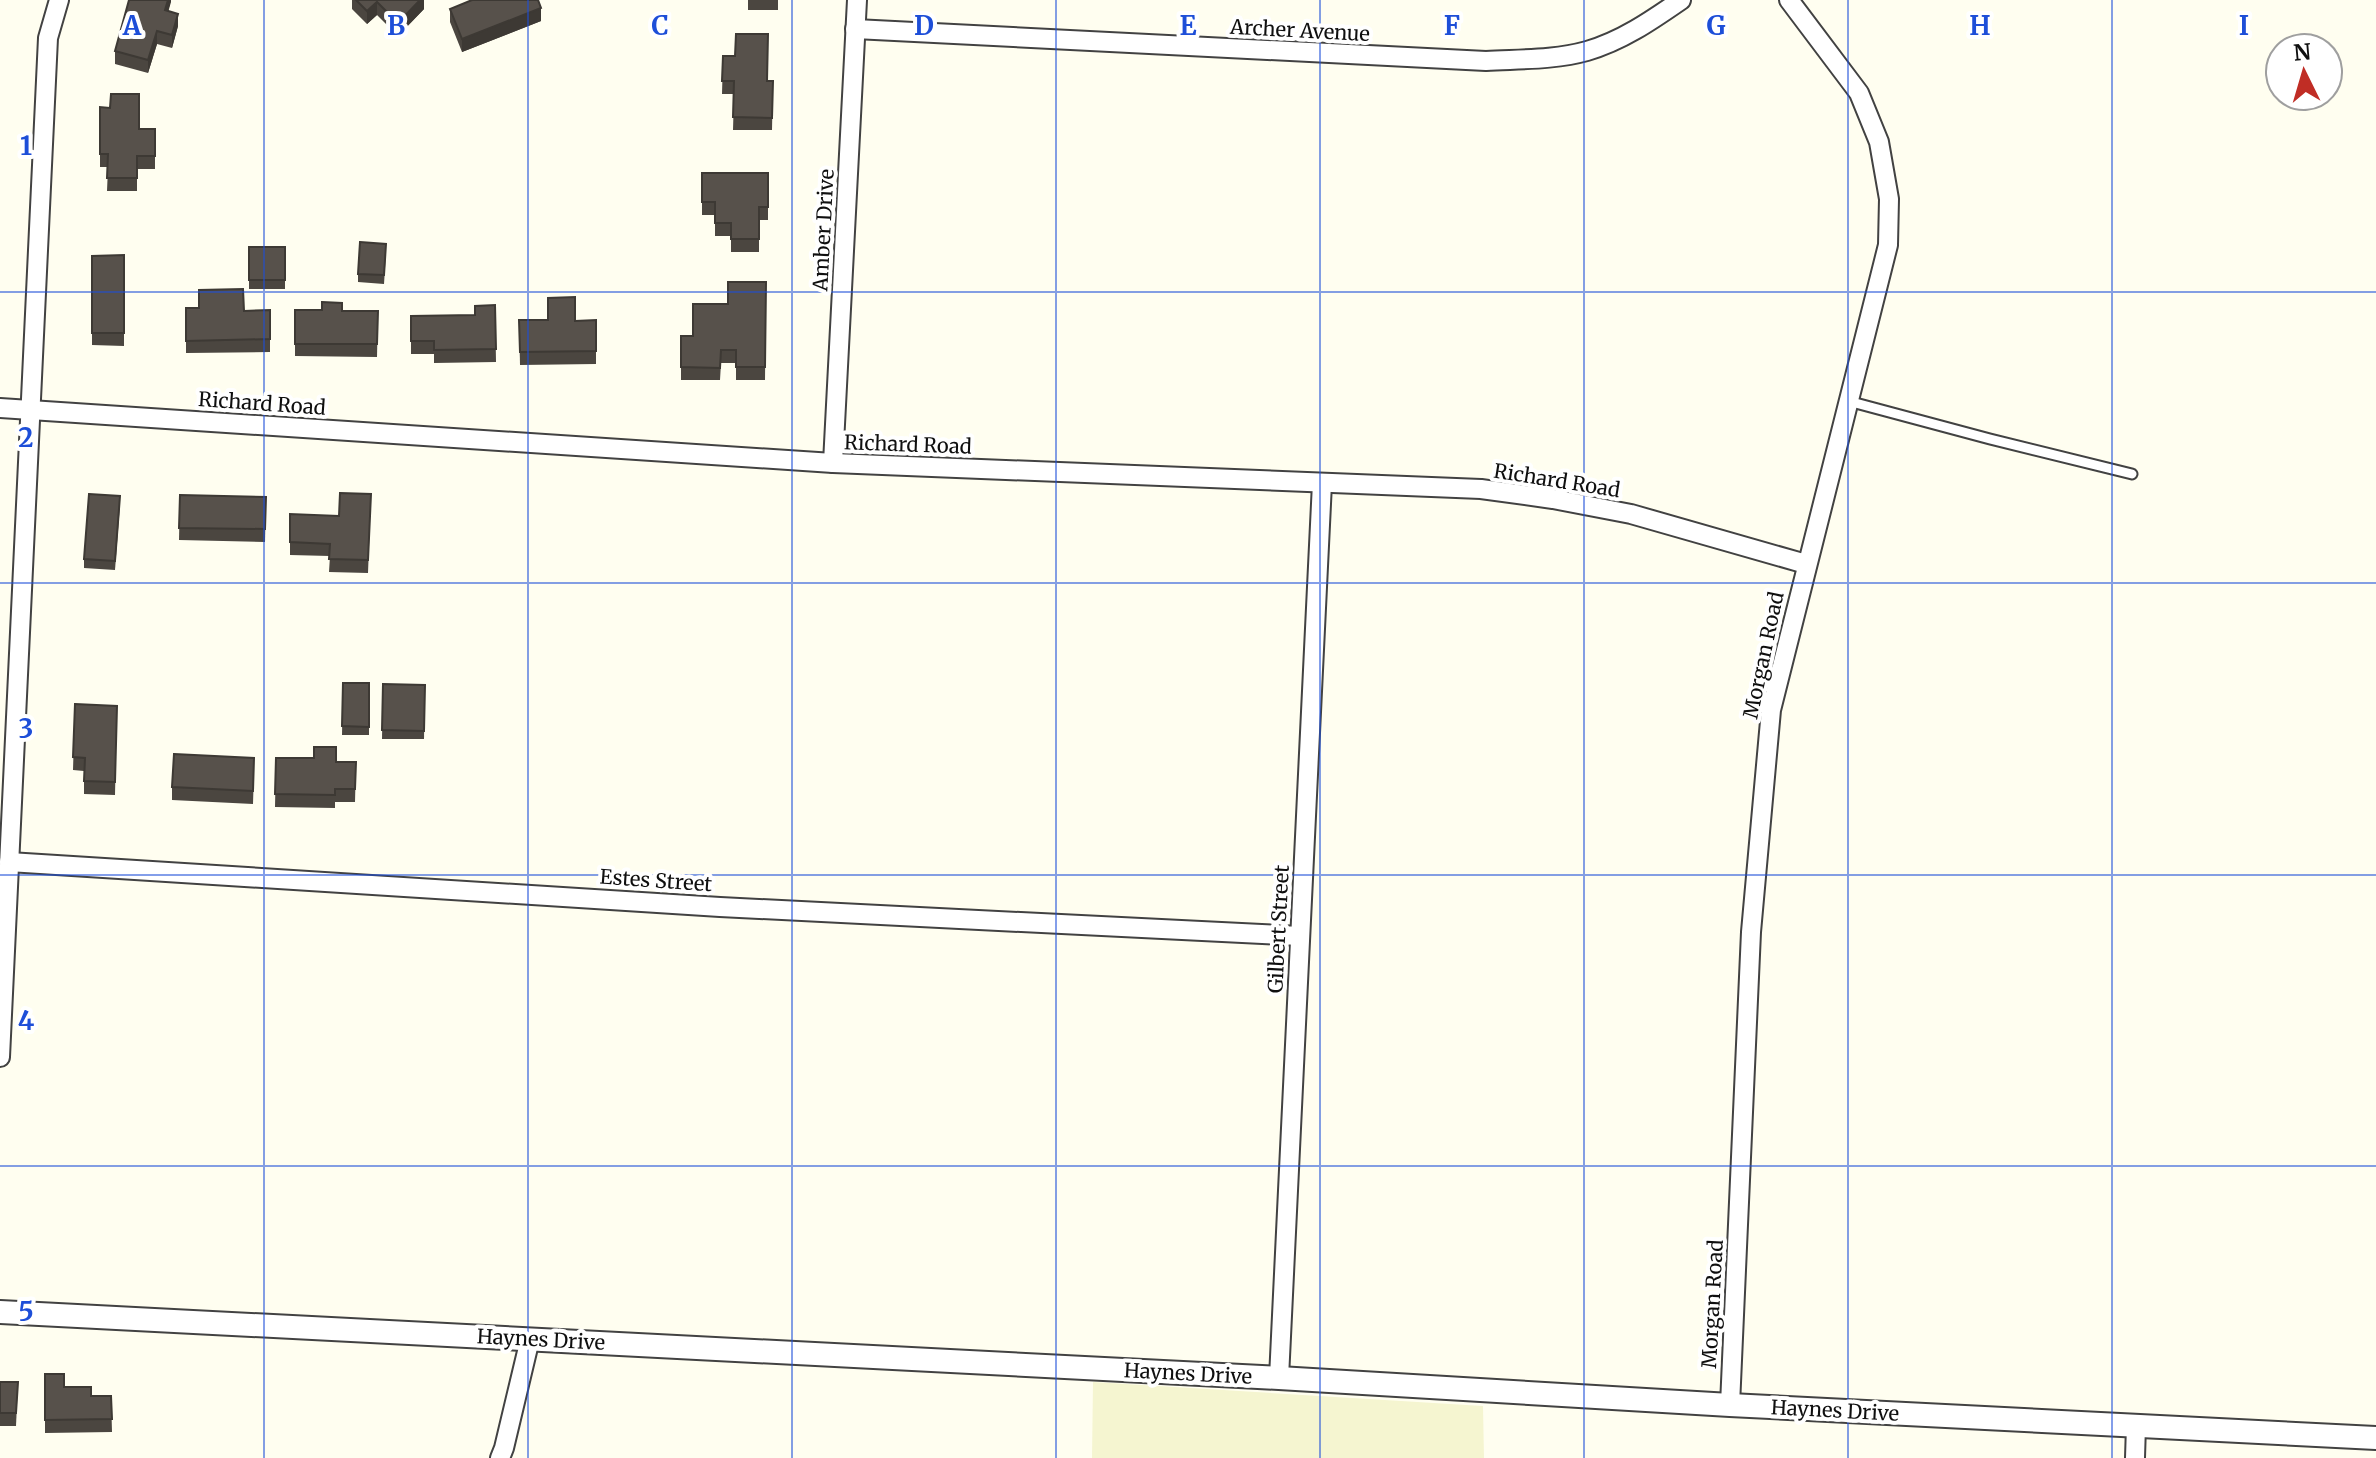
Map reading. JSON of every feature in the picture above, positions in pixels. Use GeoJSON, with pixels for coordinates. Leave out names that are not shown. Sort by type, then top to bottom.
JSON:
{"type":"FeatureCollection","features":[{"type":"Feature","properties":{"kind":"street"},"geometry":{"type":"LineString","coordinates":[[0,1057],[48,38],[59,0]]}},
{"type":"Feature","properties":{"kind":"street","name":"Amber Drive"},"geometry":{"type":"LineString","coordinates":[[833,463],[857,0]]}},
{"type":"Feature","properties":{"kind":"street","name":"Archer Avenue"},"geometry":{"type":"LineString","coordinates":[[855,29],[1486,61],[1544,58],[1586,51],[1639,29],[1681,0]]}},
{"type":"Feature","properties":{"kind":"street","name":"Morgan Road"},"geometry":{"type":"LineString","coordinates":[[1730,1405],[1751,932],[1771,710],[1888,245],[1889,199],[1879,142],[1859,93],[1789,0]]}},
{"type":"Feature","properties":{"kind":"street","name":"Richard Road"},"geometry":{"type":"LineString","coordinates":[[0,408],[833,463],[1481,489],[1631,514],[1806,564]]}},
{"type":"Feature","properties":{"kind":"street","name":"Gilbert Street"},"geometry":{"type":"LineString","coordinates":[[1279,1378],[1322,483]]}},
{"type":"Feature","properties":{"kind":"street","name":"Estes Street"},"geometry":{"type":"LineString","coordinates":[[9,862],[720,907],[1300,936]]}},
{"type":"Feature","properties":{"kind":"street","name":"Haynes Drive"},"geometry":{"type":"LineString","coordinates":[[0,1312],[2376,1438]]}},
{"type":"Feature","properties":{"kind":"street"},"geometry":{"type":"LineString","coordinates":[[500,1458],[530,1339]]}},
{"type":"Feature","properties":{"kind":"street"},"geometry":{"type":"LineString","coordinates":[[2135,1458],[2136,1425]]}},
{"type":"Feature","properties":{"kind":"lane"},"geometry":{"type":"LineString","coordinates":[[1848,401],[2132,474]]}},
{"type":"Feature","properties":{"kind":"green space"},"geometry":{"type":"Polygon","coordinates":[[[1093,1382],[1483,1406],[1484,1458],[1092,1458],[1093,1382]]]}},
{"type":"Feature","properties":{"kind":"building"},"geometry":{"type":"Polygon","coordinates":[[[129,0],[168,0],[165,10],[178,14],[172,35],[157,31],[148,60],[115,51],[129,0]]]}},
{"type":"Feature","properties":{"kind":"building"},"geometry":{"type":"Polygon","coordinates":[[[356,0],[420,0],[398,23],[377,2],[367,11],[356,0]]]}},
{"type":"Feature","properties":{"kind":"building"},"geometry":{"type":"Polygon","coordinates":[[[472,0],[538,0],[541,8],[462,39],[450,9],[472,0]]]}},
{"type":"Feature","properties":{"kind":"building"},"geometry":{"type":"Polygon","coordinates":[[[736,34],[768,34],[767,81],[773,81],[772,118],[733,117],[734,81],[722,81],[723,56],[735,56],[736,34]]]}},
{"type":"Feature","properties":{"kind":"building"},"geometry":{"type":"Polygon","coordinates":[[[111,94],[139,94],[139,129],[155,129],[155,156],[137,156],[137,178],[107,178],[108,154],[100,154],[100,107],[110,108],[111,94]]]}},
{"type":"Feature","properties":{"kind":"building"},"geometry":{"type":"Polygon","coordinates":[[[702,173],[768,173],[768,207],[759,207],[759,239],[731,239],[731,223],[715,223],[715,202],[702,202],[702,173]]]}},
{"type":"Feature","properties":{"kind":"building"},"geometry":{"type":"Polygon","coordinates":[[[360,242],[386,244],[384,275],[358,274],[360,242]]]}},
{"type":"Feature","properties":{"kind":"building"},"geometry":{"type":"Polygon","coordinates":[[[249,247],[285,247],[285,280],[249,280],[249,247]]]}},
{"type":"Feature","properties":{"kind":"building"},"geometry":{"type":"Polygon","coordinates":[[[124,255],[124,333],[92,333],[92,256],[124,255]]]}},
{"type":"Feature","properties":{"kind":"building"},"geometry":{"type":"Polygon","coordinates":[[[728,282],[766,282],[765,367],[736,367],[736,350],[721,350],[720,368],[681,367],[681,336],[693,336],[693,304],[728,304],[728,282]]]}},
{"type":"Feature","properties":{"kind":"building"},"geometry":{"type":"Polygon","coordinates":[[[243,289],[244,311],[270,310],[270,339],[186,341],[186,308],[199,308],[199,290],[243,289]]]}},
{"type":"Feature","properties":{"kind":"building"},"geometry":{"type":"Polygon","coordinates":[[[575,297],[575,321],[596,320],[596,351],[520,352],[519,320],[548,320],[548,298],[575,297]]]}},
{"type":"Feature","properties":{"kind":"building"},"geometry":{"type":"Polygon","coordinates":[[[322,302],[342,303],[342,311],[378,311],[377,344],[295,344],[295,310],[322,310],[322,302]]]}},
{"type":"Feature","properties":{"kind":"building"},"geometry":{"type":"Polygon","coordinates":[[[495,305],[496,349],[434,350],[434,341],[411,341],[411,316],[475,315],[475,306],[495,305]]]}},
{"type":"Feature","properties":{"kind":"building"},"geometry":{"type":"Polygon","coordinates":[[[340,493],[371,494],[368,560],[329,559],[330,544],[290,542],[290,514],[339,516],[340,493]]]}},
{"type":"Feature","properties":{"kind":"building"},"geometry":{"type":"Polygon","coordinates":[[[89,494],[120,496],[115,561],[84,559],[89,494]]]}},
{"type":"Feature","properties":{"kind":"building"},"geometry":{"type":"Polygon","coordinates":[[[180,495],[266,497],[265,529],[179,528],[180,495]]]}},
{"type":"Feature","properties":{"kind":"building"},"geometry":{"type":"Polygon","coordinates":[[[343,683],[369,683],[369,727],[342,726],[343,683]]]}},
{"type":"Feature","properties":{"kind":"building"},"geometry":{"type":"Polygon","coordinates":[[[383,684],[425,685],[424,731],[382,730],[383,684]]]}},
{"type":"Feature","properties":{"kind":"building"},"geometry":{"type":"Polygon","coordinates":[[[75,704],[117,706],[115,782],[84,781],[85,758],[73,757],[75,704]]]}},
{"type":"Feature","properties":{"kind":"building"},"geometry":{"type":"Polygon","coordinates":[[[314,747],[336,747],[336,762],[356,762],[355,789],[335,789],[335,795],[275,794],[276,758],[314,758],[314,747]]]}},
{"type":"Feature","properties":{"kind":"building"},"geometry":{"type":"Polygon","coordinates":[[[174,754],[254,758],[253,791],[172,787],[174,754]]]}},
{"type":"Feature","properties":{"kind":"building"},"geometry":{"type":"Polygon","coordinates":[[[45,1374],[64,1374],[64,1387],[91,1387],[91,1396],[111,1396],[112,1419],[45,1420],[45,1374]]]}},
{"type":"Feature","properties":{"kind":"building"},"geometry":{"type":"Polygon","coordinates":[[[0,1382],[18,1382],[16,1413],[0,1413],[0,1382]]]}}]}
